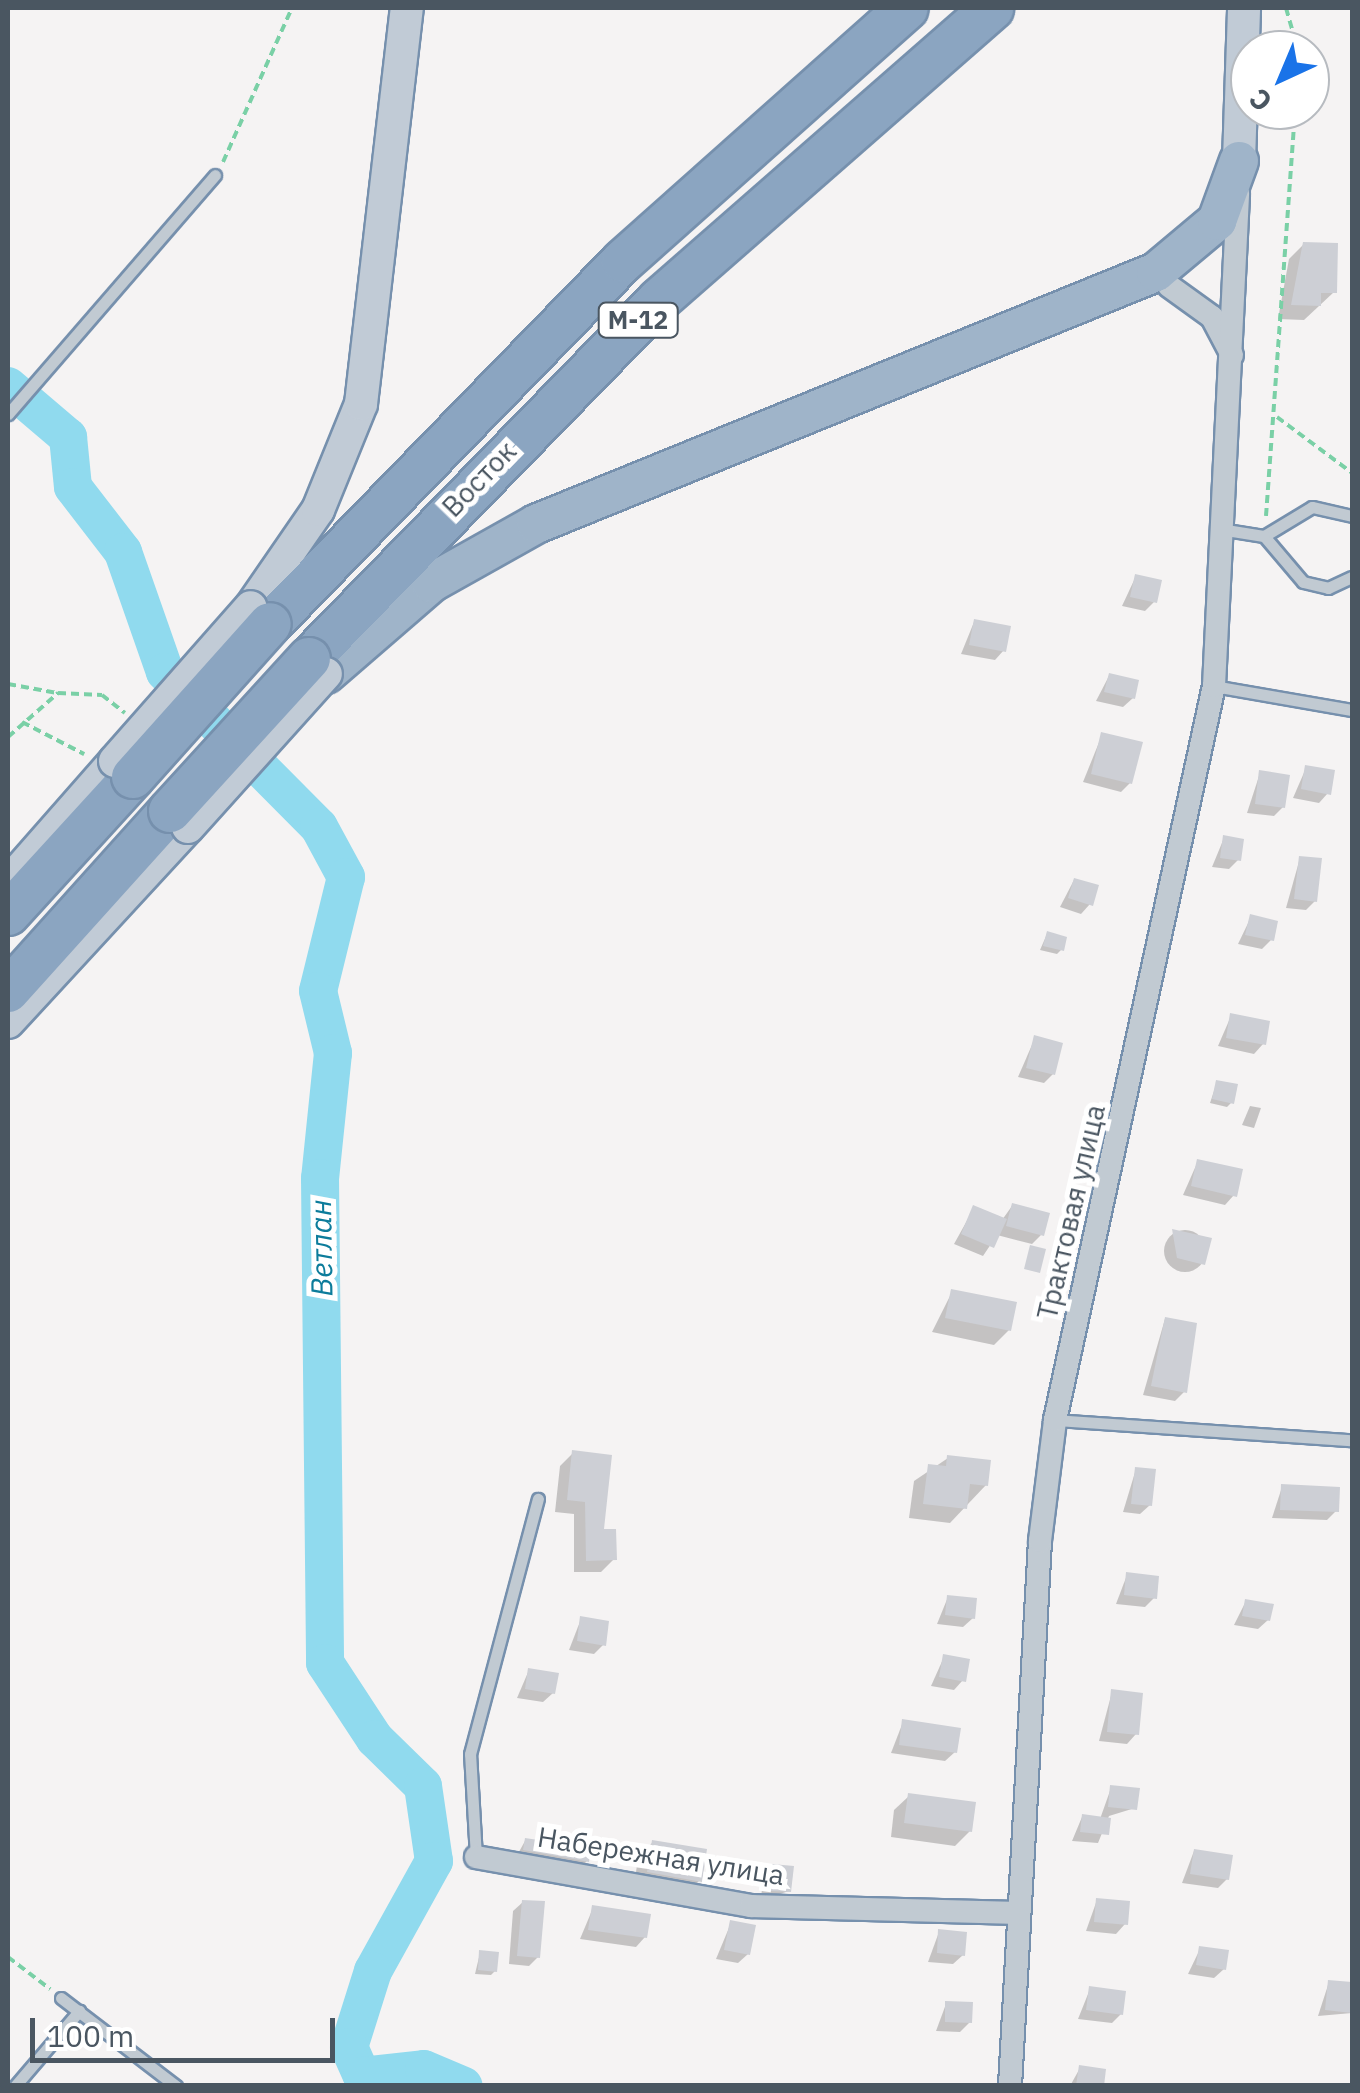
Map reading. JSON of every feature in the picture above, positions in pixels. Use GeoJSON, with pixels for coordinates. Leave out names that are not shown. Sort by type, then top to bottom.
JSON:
{"type":"FeatureCollection","features":[{"type":"Feature","properties":{"kind":"highway","name":"Восток"},"geometry":{"type":"LineString","coordinates":[[8,914],[116,767],[260,616],[623,262],[907,8]]}},
{"type":"Feature","properties":{"kind":"highway","name":"Восток"},"geometry":{"type":"LineString","coordinates":[[8,991],[179,819],[659,300],[992,8]]}},
{"type":"Feature","properties":{"kind":"highway"},"geometry":{"type":"LineString","coordinates":[[317,667],[419,592],[536,524],[1156,272],[1217,221],[1239,161]]}},
{"type":"Feature","properties":{"kind":"main road"},"geometry":{"type":"LineString","coordinates":[[260,616],[318,510],[360,404],[407,8]]}},
{"type":"Feature","properties":{"kind":"main road"},"geometry":{"type":"LineString","coordinates":[[1239,161],[1244,8]]}},
{"type":"Feature","properties":{"kind":"main road"},"geometry":{"type":"LineString","coordinates":[[8,883],[116,767]]}},
{"type":"Feature","properties":{"kind":"main road"},"geometry":{"type":"LineString","coordinates":[[8,1022],[179,819]]}},
{"type":"Feature","properties":{"kind":"street","name":"Трактовая улица"},"geometry":{"type":"LineString","coordinates":[[1010,2086],[1030,1651],[1055,1420],[1214,686],[1226,530],[1239,161]]}},
{"type":"Feature","properties":{"kind":"street"},"geometry":{"type":"LineString","coordinates":[[1169,286],[1212,318],[1233,357]]}},
{"type":"Feature","properties":{"kind":"street","name":"Набережная улица"},"geometry":{"type":"LineString","coordinates":[[476,1857],[752,1906],[1018,1914]]}},
{"type":"Feature","properties":{"kind":"lane"},"geometry":{"type":"LineString","coordinates":[[8,413],[216,174]]}},
{"type":"Feature","properties":{"kind":"lane"},"geometry":{"type":"LineString","coordinates":[[1226,530],[1264,536],[1312,507],[1352,516]]}},
{"type":"Feature","properties":{"kind":"lane"},"geometry":{"type":"LineString","coordinates":[[1264,536],[1303,582],[1328,588],[1352,577]]}},
{"type":"Feature","properties":{"kind":"lane"},"geometry":{"type":"LineString","coordinates":[[1214,686],[1352,710]]}},
{"type":"Feature","properties":{"kind":"lane"},"geometry":{"type":"LineString","coordinates":[[1055,1420],[1352,1440]]}},
{"type":"Feature","properties":{"kind":"lane"},"geometry":{"type":"LineString","coordinates":[[476,1857],[470,1754],[538,1499]]}},
{"type":"Feature","properties":{"kind":"lane"},"geometry":{"type":"LineString","coordinates":[[62,1998],[176,2086]]}},
{"type":"Feature","properties":{"kind":"lane"},"geometry":{"type":"LineString","coordinates":[[16,2086],[79,2011]]}},
{"type":"Feature","properties":{"kind":"path"},"geometry":{"type":"LineString","coordinates":[[216,174],[292,8]]}},
{"type":"Feature","properties":{"kind":"path"},"geometry":{"type":"LineString","coordinates":[[1264,536],[1294,130]]}},
{"type":"Feature","properties":{"kind":"path"},"geometry":{"type":"LineString","coordinates":[[1275,414],[1352,472]]}},
{"type":"Feature","properties":{"kind":"path"},"geometry":{"type":"LineString","coordinates":[[8,684],[58,693]]}},
{"type":"Feature","properties":{"kind":"path"},"geometry":{"type":"LineString","coordinates":[[22,722],[116,767]]}},
{"type":"Feature","properties":{"kind":"path"},"geometry":{"type":"LineString","coordinates":[[8,1956],[62,1998]]}},
{"type":"Feature","properties":{"kind":"building"},"geometry":{"type":"Polygon","coordinates":[[[1303,242],[1338,243],[1337,293],[1321,293],[1321,306],[1291,305],[1303,242]]]}},
{"type":"Feature","properties":{"kind":"building"},"geometry":{"type":"Polygon","coordinates":[[[1135,574],[1162,580],[1157,603],[1130,597],[1135,574]]]}},
{"type":"Feature","properties":{"kind":"building"},"geometry":{"type":"Polygon","coordinates":[[[974,619],[1011,626],[1006,652],[969,645],[974,619]]]}},
{"type":"Feature","properties":{"kind":"building"},"geometry":{"type":"Polygon","coordinates":[[[1109,673],[1139,680],[1135,699],[1104,692],[1109,673]]]}},
{"type":"Feature","properties":{"kind":"building"},"geometry":{"type":"Polygon","coordinates":[[[1101,732],[1143,742],[1132,784],[1091,774],[1101,732]]]}},
{"type":"Feature","properties":{"kind":"building"},"geometry":{"type":"Polygon","coordinates":[[[1305,765],[1335,770],[1331,795],[1301,789],[1305,765]]]}},
{"type":"Feature","properties":{"kind":"building"},"geometry":{"type":"Polygon","coordinates":[[[1259,770],[1290,775],[1285,808],[1255,804],[1259,770]]]}},
{"type":"Feature","properties":{"kind":"building"},"geometry":{"type":"Polygon","coordinates":[[[1223,835],[1244,839],[1241,861],[1220,858],[1223,835]]]}},
{"type":"Feature","properties":{"kind":"building"},"geometry":{"type":"Polygon","coordinates":[[[1299,856],[1322,858],[1317,902],[1294,899],[1299,856]]]}},
{"type":"Feature","properties":{"kind":"building"},"geometry":{"type":"Polygon","coordinates":[[[1074,878],[1099,885],[1093,906],[1068,898],[1074,878]]]}},
{"type":"Feature","properties":{"kind":"building"},"geometry":{"type":"Polygon","coordinates":[[[1250,914],[1278,921],[1274,941],[1245,935],[1250,914]]]}},
{"type":"Feature","properties":{"kind":"building"},"geometry":{"type":"Polygon","coordinates":[[[1047,931],[1067,937],[1064,951],[1043,946],[1047,931]]]}},
{"type":"Feature","properties":{"kind":"building"},"geometry":{"type":"Polygon","coordinates":[[[1230,1013],[1270,1021],[1266,1045],[1226,1038],[1230,1013]]]}},
{"type":"Feature","properties":{"kind":"building"},"geometry":{"type":"Polygon","coordinates":[[[1034,1035],[1063,1043],[1055,1075],[1026,1068],[1034,1035]]]}},
{"type":"Feature","properties":{"kind":"building"},"geometry":{"type":"Polygon","coordinates":[[[1216,1080],[1238,1084],[1234,1104],[1212,1099],[1216,1080]]]}},
{"type":"Feature","properties":{"kind":"building"},"geometry":{"type":"Polygon","coordinates":[[[1197,1159],[1243,1169],[1237,1197],[1191,1186],[1197,1159]]]}},
{"type":"Feature","properties":{"kind":"building"},"geometry":{"type":"Polygon","coordinates":[[[1012,1203],[1050,1213],[1044,1236],[1006,1226],[1012,1203]]]}},
{"type":"Feature","properties":{"kind":"building"},"geometry":{"type":"Polygon","coordinates":[[[973,1205],[1007,1219],[994,1248],[961,1234],[973,1205]]]}},
{"type":"Feature","properties":{"kind":"building"},"geometry":{"type":"Polygon","coordinates":[[[1172,1229],[1212,1238],[1205,1265],[1177,1258],[1172,1229]]]}},
{"type":"Feature","properties":{"kind":"building"},"geometry":{"type":"Polygon","coordinates":[[[1030,1245],[1046,1249],[1040,1273],[1024,1269],[1030,1245]]]}},
{"type":"Feature","properties":{"kind":"building"},"geometry":{"type":"Polygon","coordinates":[[[951,1289],[1017,1302],[1011,1331],[945,1318],[951,1289]]]}},
{"type":"Feature","properties":{"kind":"building"},"geometry":{"type":"Polygon","coordinates":[[[1165,1317],[1197,1323],[1187,1393],[1151,1386],[1165,1317]]]}},
{"type":"Feature","properties":{"kind":"building"},"geometry":{"type":"Polygon","coordinates":[[[572,1450],[612,1455],[604,1529],[616,1529],[617,1560],[586,1561],[585,1502],[567,1500],[572,1450]]]}},
{"type":"Feature","properties":{"kind":"building"},"geometry":{"type":"Polygon","coordinates":[[[947,1455],[991,1460],[988,1486],[970,1484],[967,1509],[923,1504],[928,1464],[946,1466],[947,1455]]]}},
{"type":"Feature","properties":{"kind":"building"},"geometry":{"type":"Polygon","coordinates":[[[1135,1467],[1156,1469],[1152,1506],[1131,1504],[1135,1467]]]}},
{"type":"Feature","properties":{"kind":"building"},"geometry":{"type":"Polygon","coordinates":[[[1281,1484],[1340,1487],[1339,1512],[1280,1510],[1281,1484]]]}},
{"type":"Feature","properties":{"kind":"building"},"geometry":{"type":"Polygon","coordinates":[[[1126,1572],[1159,1576],[1157,1599],[1124,1595],[1126,1572]]]}},
{"type":"Feature","properties":{"kind":"building"},"geometry":{"type":"Polygon","coordinates":[[[947,1595],[977,1598],[975,1619],[945,1615],[947,1595]]]}},
{"type":"Feature","properties":{"kind":"building"},"geometry":{"type":"Polygon","coordinates":[[[1245,1599],[1274,1604],[1270,1621],[1242,1616],[1245,1599]]]}},
{"type":"Feature","properties":{"kind":"building"},"geometry":{"type":"Polygon","coordinates":[[[580,1616],[609,1621],[606,1646],[577,1641],[580,1616]]]}},
{"type":"Feature","properties":{"kind":"building"},"geometry":{"type":"Polygon","coordinates":[[[943,1654],[970,1659],[966,1682],[939,1677],[943,1654]]]}},
{"type":"Feature","properties":{"kind":"building"},"geometry":{"type":"Polygon","coordinates":[[[528,1668],[559,1673],[555,1694],[525,1689],[528,1668]]]}},
{"type":"Feature","properties":{"kind":"building"},"geometry":{"type":"Polygon","coordinates":[[[1111,1689],[1143,1693],[1139,1735],[1107,1732],[1111,1689]]]}},
{"type":"Feature","properties":{"kind":"building"},"geometry":{"type":"Polygon","coordinates":[[[902,1719],[961,1728],[957,1753],[899,1745],[902,1719]]]}},
{"type":"Feature","properties":{"kind":"building"},"geometry":{"type":"Polygon","coordinates":[[[1110,1785],[1140,1788],[1137,1810],[1108,1807],[1110,1785]]]}},
{"type":"Feature","properties":{"kind":"building"},"geometry":{"type":"Polygon","coordinates":[[[908,1793],[976,1802],[972,1832],[904,1823],[908,1793]]]}},
{"type":"Feature","properties":{"kind":"building"},"geometry":{"type":"Polygon","coordinates":[[[1082,1814],[1111,1818],[1109,1835],[1080,1832],[1082,1814]]]}},
{"type":"Feature","properties":{"kind":"building"},"geometry":{"type":"Polygon","coordinates":[[[525,1838],[591,1848],[589,1862],[523,1850],[525,1838]]]}},
{"type":"Feature","properties":{"kind":"building"},"geometry":{"type":"Polygon","coordinates":[[[652,1840],[707,1849],[702,1882],[647,1872],[652,1840]]]}},
{"type":"Feature","properties":{"kind":"building"},"geometry":{"type":"Polygon","coordinates":[[[1194,1849],[1233,1855],[1229,1880],[1190,1874],[1194,1849]]]}},
{"type":"Feature","properties":{"kind":"building"},"geometry":{"type":"Polygon","coordinates":[[[772,1864],[794,1866],[791,1892],[770,1891],[772,1864]]]}},
{"type":"Feature","properties":{"kind":"building"},"geometry":{"type":"Polygon","coordinates":[[[1096,1898],[1130,1901],[1128,1925],[1094,1922],[1096,1898]]]}},
{"type":"Feature","properties":{"kind":"building"},"geometry":{"type":"Polygon","coordinates":[[[522,1900],[545,1901],[540,1958],[517,1956],[522,1900]]]}},
{"type":"Feature","properties":{"kind":"building"},"geometry":{"type":"Polygon","coordinates":[[[592,1905],[651,1914],[647,1938],[588,1930],[592,1905]]]}},
{"type":"Feature","properties":{"kind":"building"},"geometry":{"type":"Polygon","coordinates":[[[730,1920],[756,1925],[750,1955],[724,1950],[730,1920]]]}},
{"type":"Feature","properties":{"kind":"building"},"geometry":{"type":"Polygon","coordinates":[[[938,1929],[967,1932],[965,1956],[937,1953],[938,1929]]]}},
{"type":"Feature","properties":{"kind":"building"},"geometry":{"type":"Polygon","coordinates":[[[1199,1946],[1229,1950],[1226,1970],[1196,1965],[1199,1946]]]}},
{"type":"Feature","properties":{"kind":"building"},"geometry":{"type":"Polygon","coordinates":[[[479,1950],[499,1952],[497,1972],[478,1970],[479,1950]]]}},
{"type":"Feature","properties":{"kind":"building"},"geometry":{"type":"Polygon","coordinates":[[[1328,1980],[1352,1982],[1352,2013],[1325,2010],[1328,1980]]]}},
{"type":"Feature","properties":{"kind":"building"},"geometry":{"type":"Polygon","coordinates":[[[1089,1986],[1126,1991],[1123,2015],[1086,2010],[1089,1986]]]}},
{"type":"Feature","properties":{"kind":"building"},"geometry":{"type":"Polygon","coordinates":[[[945,2001],[973,2002],[972,2023],[945,2022],[945,2001]]]}},
{"type":"Feature","properties":{"kind":"building"},"geometry":{"type":"Polygon","coordinates":[[[1079,2065],[1106,2069],[1104,2086],[1076,2086],[1079,2065]]]}},
{"type":"Feature","properties":{"kind":"waterway","name":"Ветлан"},"geometry":{"type":"LineString","coordinates":[[8,386],[68,437],[73,487],[123,552],[165,672],[319,827],[346,877],[318,991],[333,1053],[320,1178],[325,1663],[375,1739],[423,1786],[434,1861],[373,1971],[349,2047],[362,2076],[424,2069],[464,2086]]}}]}
